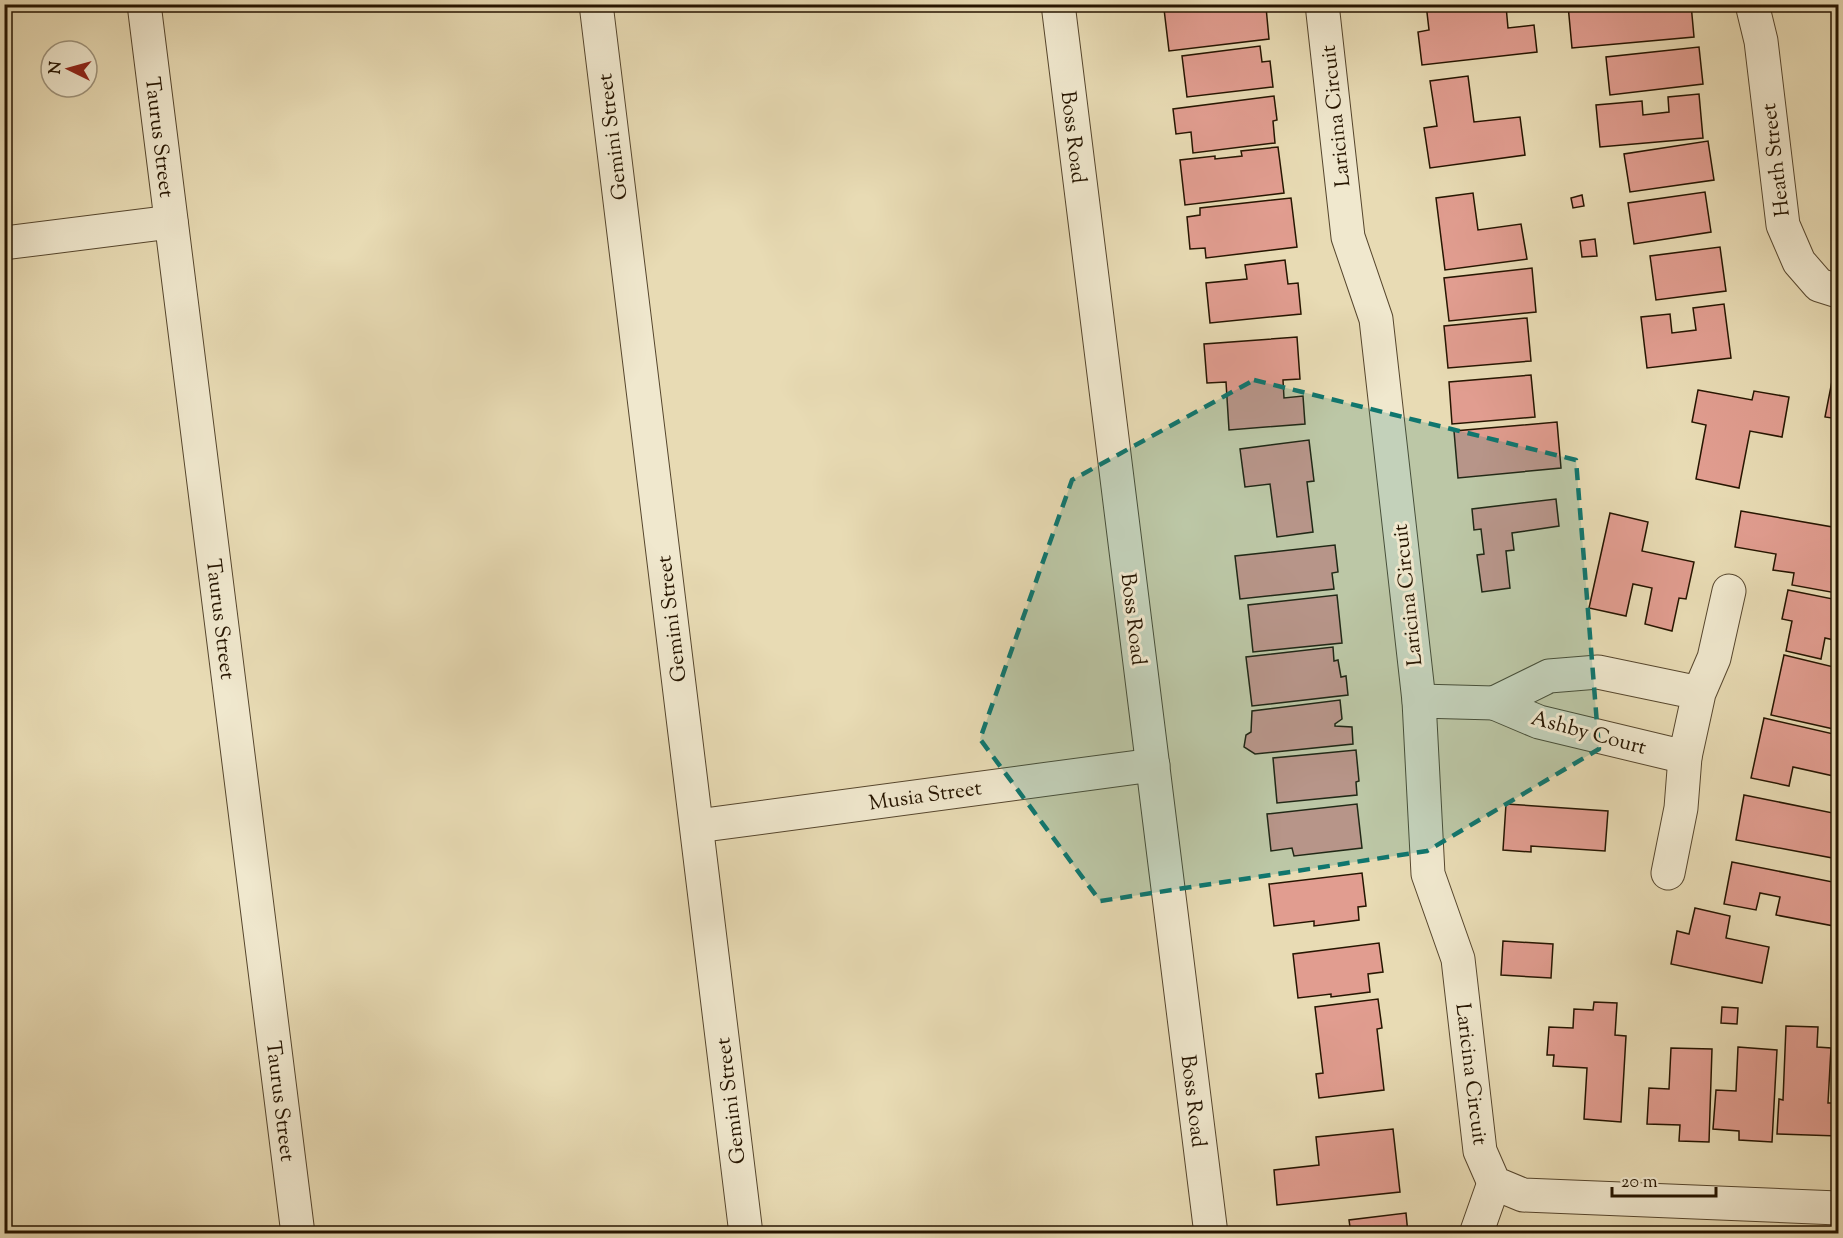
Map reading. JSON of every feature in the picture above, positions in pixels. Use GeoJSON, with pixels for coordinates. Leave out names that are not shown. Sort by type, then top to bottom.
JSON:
{"type":"FeatureCollection","features":[{"type":"Feature","properties":{"kind":"street","name":"Taurus Street"},"geometry":{"type":"LineString","coordinates":[[144,4],[298,1233]]}},
{"type":"Feature","properties":{"kind":"street","name":"Gemini Street"},"geometry":{"type":"LineString","coordinates":[[596,4],[746,1233]]}},
{"type":"Feature","properties":{"kind":"street","name":"Boss Road"},"geometry":{"type":"LineString","coordinates":[[1058,4],[1211,1233]]}},
{"type":"Feature","properties":{"kind":"street","name":"Laricina Circuit"},"geometry":{"type":"LineString","coordinates":[[1322,4],[1348,237],[1376,319],[1419,701],[1428,874],[1458,959],[1480,1151],[1494,1183]]}},
{"type":"Feature","properties":{"kind":"street","name":"Heath Street"},"geometry":{"type":"LineString","coordinates":[[1752,4],[1761,41],[1783,225],[1799,262],[1819,285],[1839,291]]}},
{"type":"Feature","properties":{"kind":"street"},"geometry":{"type":"LineString","coordinates":[[4,243],[171,222]]}},
{"type":"Feature","properties":{"kind":"street"},"geometry":{"type":"LineString","coordinates":[[1668,873],[1681,808],[1685,757],[1700,693],[1714,658],[1729,591]]}},
{"type":"Feature","properties":{"kind":"street","name":"Ashby Court"},"geometry":{"type":"LineString","coordinates":[[1494,703],[1549,676],[1598,672],[1700,693]]}},
{"type":"Feature","properties":{"kind":"street","name":"Ashby Court"},"geometry":{"type":"LineString","coordinates":[[1419,701],[1494,703],[1539,722],[1685,757]]}},
{"type":"Feature","properties":{"kind":"street","name":"Musia Street"},"geometry":{"type":"LineString","coordinates":[[696,826],[1153,765]]}},
{"type":"Feature","properties":{"kind":"street"},"geometry":{"type":"LineString","coordinates":[[1476,1233],[1494,1183],[1523,1195],[1839,1208]]}},
{"type":"Feature","properties":{"kind":"highlighted area"},"geometry":{"type":"Polygon","coordinates":[[[1254,380],[1576,460],[1599,749],[1427,851],[1100,901],[980,739],[1072,480],[1254,380]]]}},
{"type":"Feature","properties":{"kind":"building"},"geometry":{"type":"Polygon","coordinates":[[[1203,4],[1254,4],[1255,8],[1266,7],[1269,39],[1169,51],[1164,9],[1203,4]]]}},
{"type":"Feature","properties":{"kind":"building"},"geometry":{"type":"Polygon","coordinates":[[[1426,4],[1470,4],[1471,10],[1506,6],[1508,28],[1534,25],[1537,52],[1422,65],[1418,32],[1429,30],[1426,4]]]}},
{"type":"Feature","properties":{"kind":"building"},"geometry":{"type":"Polygon","coordinates":[[[1691,4],[1694,37],[1572,48],[1568,5],[1691,4]]]}},
{"type":"Feature","properties":{"kind":"building"},"geometry":{"type":"Polygon","coordinates":[[[1835,4],[1838,4],[1838,17],[1832,15],[1835,4]]]}},
{"type":"Feature","properties":{"kind":"building"},"geometry":{"type":"Polygon","coordinates":[[[1260,46],[1262,62],[1270,61],[1273,87],[1187,97],[1182,56],[1260,46]]]}},
{"type":"Feature","properties":{"kind":"building"},"geometry":{"type":"Polygon","coordinates":[[[1699,47],[1703,84],[1610,95],[1606,57],[1699,47]]]}},
{"type":"Feature","properties":{"kind":"building"},"geometry":{"type":"Polygon","coordinates":[[[1468,76],[1474,122],[1520,117],[1525,155],[1430,168],[1424,128],[1437,126],[1430,81],[1468,76]]]}},
{"type":"Feature","properties":{"kind":"building"},"geometry":{"type":"Polygon","coordinates":[[[1699,94],[1703,138],[1600,147],[1596,105],[1642,101],[1643,115],[1669,112],[1668,97],[1699,94]]]}},
{"type":"Feature","properties":{"kind":"building"},"geometry":{"type":"Polygon","coordinates":[[[1274,96],[1277,120],[1273,121],[1275,143],[1193,153],[1191,132],[1176,134],[1173,109],[1274,96]]]}},
{"type":"Feature","properties":{"kind":"building"},"geometry":{"type":"Polygon","coordinates":[[[1708,141],[1714,180],[1630,192],[1624,154],[1708,141]]]}},
{"type":"Feature","properties":{"kind":"building"},"geometry":{"type":"Polygon","coordinates":[[[1278,147],[1284,193],[1185,205],[1180,160],[1242,156],[1241,151],[1278,147]]]}},
{"type":"Feature","properties":{"kind":"building"},"geometry":{"type":"Polygon","coordinates":[[[1705,192],[1711,232],[1634,244],[1628,203],[1705,192]]]}},
{"type":"Feature","properties":{"kind":"building"},"geometry":{"type":"Polygon","coordinates":[[[1473,193],[1478,230],[1521,224],[1527,259],[1445,270],[1436,198],[1473,193]]]}},
{"type":"Feature","properties":{"kind":"building"},"geometry":{"type":"Polygon","coordinates":[[[1582,195],[1584,206],[1573,208],[1571,198],[1582,195]]]}},
{"type":"Feature","properties":{"kind":"building"},"geometry":{"type":"Polygon","coordinates":[[[1291,198],[1297,247],[1206,258],[1205,248],[1190,249],[1187,217],[1200,215],[1200,208],[1291,198]]]}},
{"type":"Feature","properties":{"kind":"building"},"geometry":{"type":"Polygon","coordinates":[[[1595,239],[1597,256],[1582,257],[1580,241],[1595,239]]]}},
{"type":"Feature","properties":{"kind":"building"},"geometry":{"type":"Polygon","coordinates":[[[1720,247],[1726,291],[1656,300],[1650,256],[1720,247]]]}},
{"type":"Feature","properties":{"kind":"building"},"geometry":{"type":"Polygon","coordinates":[[[1285,260],[1288,284],[1298,283],[1301,314],[1210,323],[1206,283],[1247,279],[1245,265],[1285,260]]]}},
{"type":"Feature","properties":{"kind":"building"},"geometry":{"type":"Polygon","coordinates":[[[1532,268],[1536,312],[1449,321],[1444,278],[1532,268]]]}},
{"type":"Feature","properties":{"kind":"building"},"geometry":{"type":"Polygon","coordinates":[[[1724,304],[1731,358],[1647,368],[1641,317],[1670,314],[1672,333],[1696,330],[1693,308],[1724,304]]]}},
{"type":"Feature","properties":{"kind":"building"},"geometry":{"type":"Polygon","coordinates":[[[1527,318],[1531,361],[1448,368],[1444,326],[1527,318]]]}},
{"type":"Feature","properties":{"kind":"building"},"geometry":{"type":"Polygon","coordinates":[[[1297,337],[1300,379],[1283,380],[1284,398],[1303,396],[1305,424],[1229,430],[1226,382],[1207,383],[1204,344],[1297,337]]]}},
{"type":"Feature","properties":{"kind":"building"},"geometry":{"type":"Polygon","coordinates":[[[1531,375],[1535,417],[1452,424],[1449,382],[1531,375]]]}},
{"type":"Feature","properties":{"kind":"building"},"geometry":{"type":"Polygon","coordinates":[[[1832,381],[1838,382],[1838,419],[1825,417],[1832,381]]]}},
{"type":"Feature","properties":{"kind":"building"},"geometry":{"type":"Polygon","coordinates":[[[1698,390],[1752,400],[1754,391],[1789,397],[1782,437],[1750,431],[1739,488],[1696,479],[1706,425],[1692,422],[1698,390]]]}},
{"type":"Feature","properties":{"kind":"building"},"geometry":{"type":"Polygon","coordinates":[[[1557,422],[1561,468],[1458,478],[1454,431],[1557,422]]]}},
{"type":"Feature","properties":{"kind":"building"},"geometry":{"type":"Polygon","coordinates":[[[1309,440],[1314,481],[1307,482],[1313,532],[1277,537],[1270,484],[1245,487],[1240,449],[1309,440]]]}},
{"type":"Feature","properties":{"kind":"building"},"geometry":{"type":"Polygon","coordinates":[[[1556,499],[1559,526],[1512,533],[1514,550],[1506,551],[1510,588],[1482,592],[1477,555],[1484,554],[1481,529],[1474,530],[1472,509],[1556,499]]]}},
{"type":"Feature","properties":{"kind":"building"},"geometry":{"type":"Polygon","coordinates":[[[1741,511],[1838,528],[1836,593],[1792,585],[1794,573],[1773,570],[1776,554],[1735,547],[1741,511]]]}},
{"type":"Feature","properties":{"kind":"building"},"geometry":{"type":"Polygon","coordinates":[[[1610,513],[1648,522],[1642,551],[1694,562],[1686,599],[1679,598],[1672,631],[1645,624],[1652,588],[1633,584],[1626,616],[1589,608],[1610,513]]]}},
{"type":"Feature","properties":{"kind":"building"},"geometry":{"type":"Polygon","coordinates":[[[1335,545],[1338,572],[1332,573],[1334,589],[1240,599],[1235,556],[1335,545]]]}},
{"type":"Feature","properties":{"kind":"building"},"geometry":{"type":"Polygon","coordinates":[[[1788,590],[1838,600],[1838,641],[1825,638],[1821,659],[1786,651],[1792,621],[1782,619],[1788,590]]]}},
{"type":"Feature","properties":{"kind":"building"},"geometry":{"type":"Polygon","coordinates":[[[1337,595],[1342,643],[1253,652],[1248,605],[1337,595]]]}},
{"type":"Feature","properties":{"kind":"building"},"geometry":{"type":"Polygon","coordinates":[[[1333,647],[1334,661],[1338,660],[1341,677],[1346,676],[1348,695],[1252,706],[1246,657],[1333,647]]]}},
{"type":"Feature","properties":{"kind":"building"},"geometry":{"type":"Polygon","coordinates":[[[1784,655],[1838,668],[1838,730],[1771,715],[1784,655]]]}},
{"type":"Feature","properties":{"kind":"building"},"geometry":{"type":"Polygon","coordinates":[[[1340,700],[1342,719],[1335,726],[1352,727],[1353,744],[1255,754],[1244,747],[1246,735],[1251,732],[1252,711],[1340,700]]]}},
{"type":"Feature","properties":{"kind":"building"},"geometry":{"type":"Polygon","coordinates":[[[1764,718],[1838,735],[1838,777],[1793,767],[1789,786],[1751,778],[1764,718]]]}},
{"type":"Feature","properties":{"kind":"building"},"geometry":{"type":"Polygon","coordinates":[[[1356,750],[1359,781],[1356,782],[1357,795],[1277,803],[1273,758],[1356,750]]]}},
{"type":"Feature","properties":{"kind":"building"},"geometry":{"type":"Polygon","coordinates":[[[1744,795],[1838,814],[1838,859],[1736,840],[1744,795]]]}},
{"type":"Feature","properties":{"kind":"building"},"geometry":{"type":"Polygon","coordinates":[[[1357,804],[1362,848],[1294,856],[1292,848],[1271,851],[1267,814],[1357,804]]]}},
{"type":"Feature","properties":{"kind":"building"},"geometry":{"type":"Polygon","coordinates":[[[1506,804],[1608,811],[1605,851],[1531,846],[1531,852],[1503,850],[1506,804]]]}},
{"type":"Feature","properties":{"kind":"building"},"geometry":{"type":"Polygon","coordinates":[[[1732,862],[1838,883],[1838,903],[1834,926],[1776,915],[1780,897],[1760,893],[1756,910],[1724,904],[1732,862]]]}},
{"type":"Feature","properties":{"kind":"building"},"geometry":{"type":"Polygon","coordinates":[[[1362,873],[1366,906],[1358,907],[1359,920],[1314,926],[1314,921],[1274,926],[1269,884],[1362,873]]]}},
{"type":"Feature","properties":{"kind":"building"},"geometry":{"type":"Polygon","coordinates":[[[1695,908],[1730,916],[1726,938],[1769,947],[1762,983],[1671,964],[1677,931],[1689,934],[1695,908]]]}},
{"type":"Feature","properties":{"kind":"building"},"geometry":{"type":"Polygon","coordinates":[[[1503,941],[1553,944],[1551,978],[1501,975],[1503,941]]]}},
{"type":"Feature","properties":{"kind":"building"},"geometry":{"type":"Polygon","coordinates":[[[1379,943],[1383,972],[1368,974],[1370,992],[1298,998],[1293,954],[1379,943]]]}},
{"type":"Feature","properties":{"kind":"building"},"geometry":{"type":"Polygon","coordinates":[[[1378,999],[1382,1028],[1377,1029],[1384,1090],[1319,1098],[1316,1074],[1323,1073],[1315,1007],[1378,999]]]}},
{"type":"Feature","properties":{"kind":"building"},"geometry":{"type":"Polygon","coordinates":[[[1594,1002],[1617,1003],[1615,1035],[1626,1036],[1621,1122],[1584,1119],[1587,1068],[1553,1066],[1554,1055],[1547,1055],[1549,1027],[1573,1028],[1574,1009],[1593,1010],[1594,1002]]]}},
{"type":"Feature","properties":{"kind":"building"},"geometry":{"type":"Polygon","coordinates":[[[1722,1007],[1738,1008],[1737,1024],[1721,1023],[1722,1007]]]}},
{"type":"Feature","properties":{"kind":"building"},"geometry":{"type":"Polygon","coordinates":[[[1786,1026],[1818,1027],[1817,1047],[1831,1048],[1828,1103],[1838,1103],[1838,1136],[1777,1134],[1779,1099],[1783,1100],[1786,1026]]]}},
{"type":"Feature","properties":{"kind":"building"},"geometry":{"type":"Polygon","coordinates":[[[1738,1047],[1777,1050],[1772,1142],[1739,1140],[1739,1131],[1713,1129],[1716,1090],[1736,1091],[1738,1047]]]}},
{"type":"Feature","properties":{"kind":"building"},"geometry":{"type":"Polygon","coordinates":[[[1671,1048],[1712,1049],[1709,1142],[1679,1141],[1680,1125],[1647,1124],[1649,1088],[1669,1089],[1671,1048]]]}},
{"type":"Feature","properties":{"kind":"building"},"geometry":{"type":"Polygon","coordinates":[[[1393,1129],[1400,1192],[1277,1205],[1274,1170],[1319,1165],[1316,1137],[1393,1129]]]}},
{"type":"Feature","properties":{"kind":"building"},"geometry":{"type":"Polygon","coordinates":[[[1406,1213],[1408,1234],[1351,1234],[1349,1220],[1406,1213]]]}}]}
